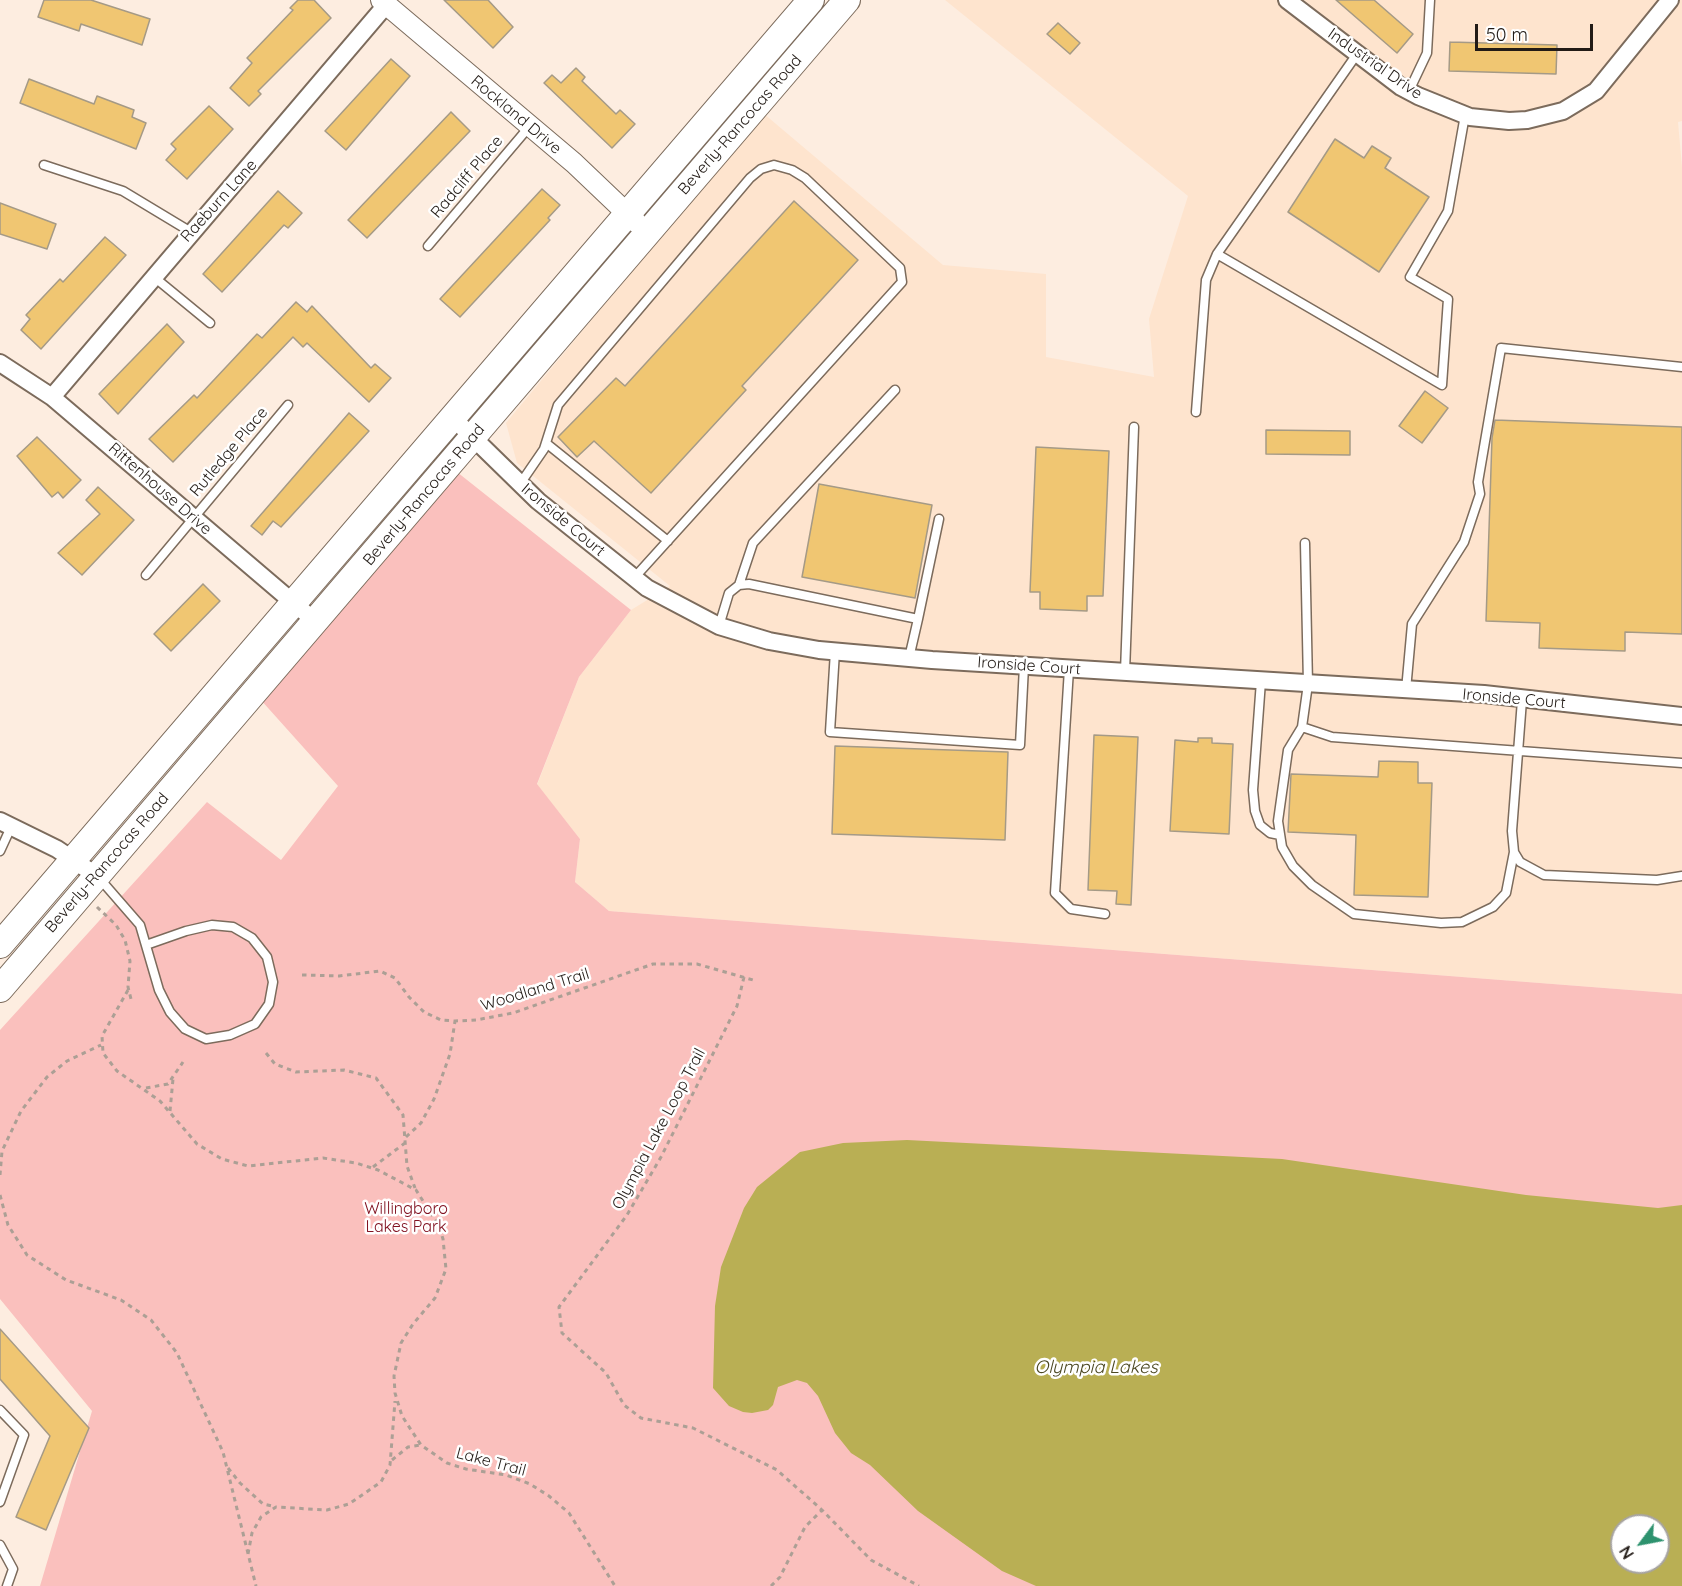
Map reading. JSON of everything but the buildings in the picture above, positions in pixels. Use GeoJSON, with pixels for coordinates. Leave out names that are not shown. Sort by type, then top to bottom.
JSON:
{"type":"FeatureCollection","features":[{"type":"Feature","properties":{"kind":"main road","name":"Beverly-Rancocas Road"},"geometry":{"type":"LineString","coordinates":[[0,945],[811,0]]}},
{"type":"Feature","properties":{"kind":"main road","name":"Beverly-Rancocas Road"},"geometry":{"type":"LineString","coordinates":[[0,989],[847,0]]}},
{"type":"Feature","properties":{"kind":"street","name":"Industrial Drive"},"geometry":{"type":"LineString","coordinates":[[1287,0],[1409,91],[1434,105],[1465,116],[1489,120],[1527,120],[1555,114],[1580,103],[1609,79],[1670,0]]}},
{"type":"Feature","properties":{"kind":"street","name":"Rockland Drive"},"geometry":{"type":"LineString","coordinates":[[384,3],[574,163],[647,233]]}},
{"type":"Feature","properties":{"kind":"street","name":"Raeburn Lane"},"geometry":{"type":"LineString","coordinates":[[52,397],[191,232],[280,133],[384,3]]}},
{"type":"Feature","properties":{"kind":"street","name":"Rittenhouse Drive"},"geometry":{"type":"LineString","coordinates":[[0,363],[52,397],[315,622]]}},
{"type":"Feature","properties":{"kind":"street","name":"Ironside Court"},"geometry":{"type":"LineString","coordinates":[[452,417],[519,484],[634,578],[671,602],[719,626],[769,641],[835,651],[909,658],[1484,694],[1682,716]]}},
{"type":"Feature","properties":{"kind":"street"},"geometry":{"type":"LineString","coordinates":[[6,824],[74,860],[97,876]]}},
{"type":"Feature","properties":{"kind":"lane"},"geometry":{"type":"LineString","coordinates":[[1409,91],[1427,53],[1430,0]]}},
{"type":"Feature","properties":{"kind":"lane"},"geometry":{"type":"LineString","coordinates":[[1196,412],[1206,280],[1217,254],[1357,54]]}},
{"type":"Feature","properties":{"kind":"lane"},"geometry":{"type":"LineString","coordinates":[[1217,254],[1442,385],[1448,300],[1410,277],[1448,211],[1465,116]]}},
{"type":"Feature","properties":{"kind":"lane","name":"Radcliff Place"},"geometry":{"type":"LineString","coordinates":[[428,246],[529,127]]}},
{"type":"Feature","properties":{"kind":"lane"},"geometry":{"type":"LineString","coordinates":[[44,165],[123,192],[191,232]]}},
{"type":"Feature","properties":{"kind":"lane"},"geometry":{"type":"LineString","coordinates":[[519,484],[546,444],[558,405],[750,178],[761,169],[774,165],[792,170],[805,178],[900,268],[902,282],[634,578]]}},
{"type":"Feature","properties":{"kind":"lane"},"geometry":{"type":"LineString","coordinates":[[154,276],[210,323]]}},
{"type":"Feature","properties":{"kind":"lane"},"geometry":{"type":"LineString","coordinates":[[1406,690],[1412,624],[1464,542],[1480,494],[1478,482],[1501,348],[1682,367]]}},
{"type":"Feature","properties":{"kind":"lane"},"geometry":{"type":"LineString","coordinates":[[719,626],[729,593],[739,585],[753,543],[895,390]]}},
{"type":"Feature","properties":{"kind":"lane","name":"Rutledge Place"},"geometry":{"type":"LineString","coordinates":[[146,575],[288,405]]}},
{"type":"Feature","properties":{"kind":"lane"},"geometry":{"type":"LineString","coordinates":[[1125,673],[1134,427]]}},
{"type":"Feature","properties":{"kind":"lane"},"geometry":{"type":"LineString","coordinates":[[546,444],[668,541]]}},
{"type":"Feature","properties":{"kind":"lane"},"geometry":{"type":"LineString","coordinates":[[909,658],[939,519]]}},
{"type":"Feature","properties":{"kind":"lane"},"geometry":{"type":"LineString","coordinates":[[1305,543],[1308,684],[1302,727],[1288,750],[1278,821],[1282,847],[1293,866],[1312,885],[1354,914],[1441,923],[1462,922],[1493,907],[1506,893],[1514,852],[1512,831],[1522,700]]}},
{"type":"Feature","properties":{"kind":"lane"},"geometry":{"type":"LineString","coordinates":[[739,585],[749,584],[918,619]]}},
{"type":"Feature","properties":{"kind":"lane"},"geometry":{"type":"LineString","coordinates":[[835,651],[830,732],[1020,745],[1024,666]]}},
{"type":"Feature","properties":{"kind":"lane"},"geometry":{"type":"LineString","coordinates":[[1070,669],[1055,893],[1071,909],[1105,914]]}},
{"type":"Feature","properties":{"kind":"lane"},"geometry":{"type":"LineString","coordinates":[[1261,681],[1253,790],[1255,810],[1260,825],[1270,833],[1280,835]]}},
{"type":"Feature","properties":{"kind":"lane"},"geometry":{"type":"LineString","coordinates":[[1302,727],[1332,737],[1682,763]]}},
{"type":"Feature","properties":{"kind":"lane"},"geometry":{"type":"LineString","coordinates":[[0,851],[6,824]]}},
{"type":"Feature","properties":{"kind":"lane"},"geometry":{"type":"LineString","coordinates":[[1514,852],[1526,867],[1544,875],[1657,880],[1682,876]]}},
{"type":"Feature","properties":{"kind":"lane"},"geometry":{"type":"LineString","coordinates":[[97,876],[140,925],[159,990],[170,1012],[185,1029],[206,1039],[230,1035],[255,1024],[269,1004],[273,982],[267,957],[252,938],[233,927],[212,925],[146,945]]}},
{"type":"Feature","properties":{"kind":"lane"},"geometry":{"type":"LineString","coordinates":[[0,1410],[24,1435],[0,1502]]}},
{"type":"Feature","properties":{"kind":"lane"},"geometry":{"type":"LineString","coordinates":[[1,1548],[13,1569],[7,1586]]}},
{"type":"Feature","properties":{"kind":"path"},"geometry":{"type":"LineString","coordinates":[[94,904],[116,925],[125,940],[130,961],[128,990],[132,1003]]}},
{"type":"Feature","properties":{"kind":"path","name":"Woodland Trail"},"geometry":{"type":"LineString","coordinates":[[302,975],[339,976],[380,971],[395,978],[409,998],[424,1012],[441,1020],[455,1021],[476,1020],[513,1013],[653,964],[697,964],[753,980]]}},
{"type":"Feature","properties":{"kind":"path","name":"Olympia Lake Loop Trail"},"geometry":{"type":"LineString","coordinates":[[744,977],[737,1006],[661,1158],[627,1215],[560,1307],[562,1333],[606,1373],[624,1405],[641,1418],[693,1428],[777,1470],[822,1510],[871,1560],[919,1586]]}},
{"type":"Feature","properties":{"kind":"path"},"geometry":{"type":"LineString","coordinates":[[0,1175],[2,1151],[21,1111],[47,1077],[67,1061],[101,1045],[106,1026],[128,990]]}},
{"type":"Feature","properties":{"kind":"path"},"geometry":{"type":"LineString","coordinates":[[406,1137],[421,1123],[434,1099],[450,1054],[455,1021]]}},
{"type":"Feature","properties":{"kind":"path","name":"Lake Trail"},"geometry":{"type":"LineString","coordinates":[[101,1045],[112,1067],[144,1088],[197,1144],[222,1159],[237,1164],[261,1166],[323,1158],[373,1167],[416,1190]]}},
{"type":"Feature","properties":{"kind":"path","name":"Lake Trail"},"geometry":{"type":"LineString","coordinates":[[266,1053],[274,1064],[296,1072],[344,1070],[376,1078],[403,1115],[407,1166],[416,1190],[439,1226],[443,1239],[446,1269],[435,1298],[401,1343],[394,1376],[394,1392],[402,1416],[422,1445],[447,1462],[466,1469],[506,1475],[530,1484],[549,1496],[569,1513],[613,1585]]}},
{"type":"Feature","properties":{"kind":"path"},"geometry":{"type":"LineString","coordinates":[[170,1113],[170,1092],[173,1079],[183,1062]]}},
{"type":"Feature","properties":{"kind":"path"},"geometry":{"type":"LineString","coordinates":[[144,1088],[161,1087],[173,1079]]}},
{"type":"Feature","properties":{"kind":"path"},"geometry":{"type":"LineString","coordinates":[[373,1167],[405,1142]]}},
{"type":"Feature","properties":{"kind":"path"},"geometry":{"type":"LineString","coordinates":[[0,1196],[8,1225],[27,1254],[66,1280],[121,1300],[151,1320],[177,1353],[223,1452],[256,1586]]}},
{"type":"Feature","properties":{"kind":"path"},"geometry":{"type":"LineString","coordinates":[[226,1466],[240,1483],[263,1504],[327,1510],[350,1504],[381,1482],[390,1461],[394,1392]]}},
{"type":"Feature","properties":{"kind":"path"},"geometry":{"type":"LineString","coordinates":[[390,1461],[408,1447],[422,1445]]}},
{"type":"Feature","properties":{"kind":"path"},"geometry":{"type":"LineString","coordinates":[[248,1556],[252,1533],[261,1517],[276,1507]]}},
{"type":"Feature","properties":{"kind":"path"},"geometry":{"type":"LineString","coordinates":[[771,1586],[780,1577],[805,1527],[822,1510]]}},
{"type":"Feature","properties":{"kind":"shaded area"},"geometry":{"type":"Polygon","coordinates":[[[945,0],[1682,0],[1682,121],[1678,122],[1682,167],[1682,994],[609,911],[575,882],[580,839],[537,785],[579,677],[631,610],[670,586],[517,463],[506,423],[763,113],[943,265],[1046,274],[1046,357],[1154,377],[1149,319],[1188,196],[945,0]]]}},
{"type":"Feature","properties":{"kind":"green space","name":"Willingboro Lakes Park"},"geometry":{"type":"Polygon","coordinates":[[[457,472],[631,610],[579,677],[537,784],[580,839],[575,882],[609,911],[1682,994],[1682,1586],[40,1586],[92,1411],[0,1299],[0,1030],[207,802],[281,860],[338,786],[260,699],[457,472]]]}},
{"type":"Feature","properties":{"kind":"water","name":"Olympia Lakes"},"geometry":{"type":"Polygon","coordinates":[[[907,1140],[1282,1159],[1526,1195],[1658,1208],[1682,1205],[1682,1586],[1036,1586],[1002,1571],[918,1511],[870,1465],[851,1453],[835,1433],[818,1396],[807,1383],[797,1380],[778,1387],[773,1405],[768,1410],[752,1413],[729,1406],[713,1388],[715,1306],[721,1267],[744,1208],[757,1187],[800,1152],[843,1143],[907,1140]]]}}]}
